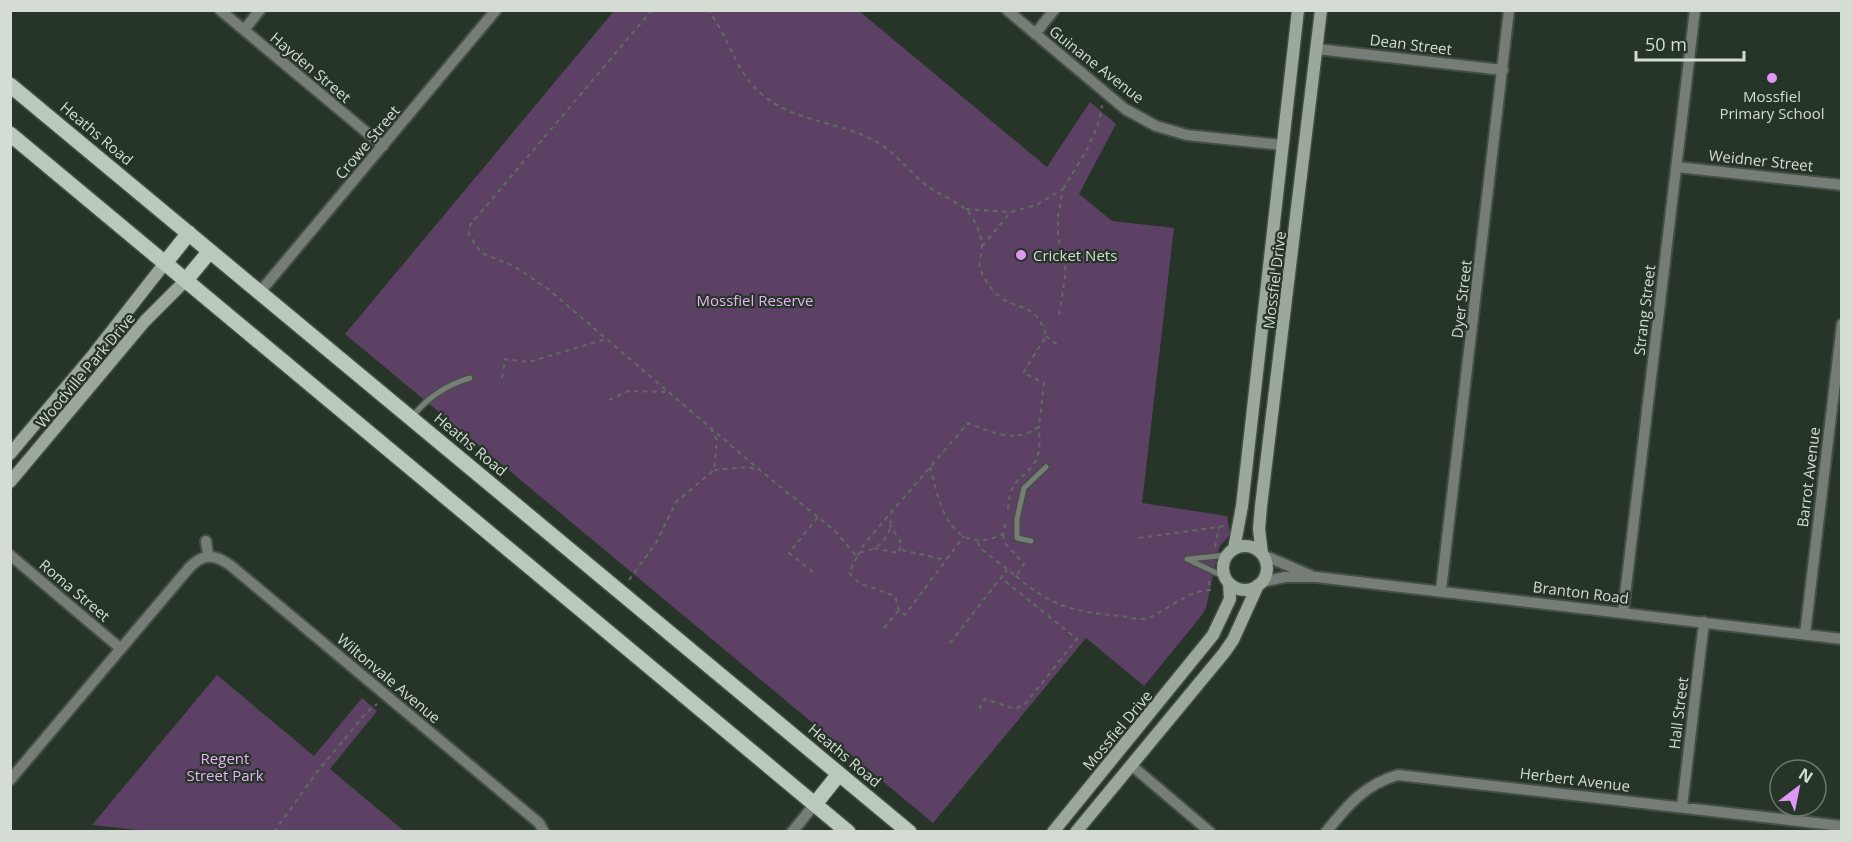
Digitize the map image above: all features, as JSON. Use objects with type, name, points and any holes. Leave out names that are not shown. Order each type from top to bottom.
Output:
[{"type":"main road","name":"Heaths Road","points":[[10,85],[909,831]]},
{"type":"main road","points":[[10,134],[848,831]]},
{"type":"main road","points":[[165,262],[189,233]]},
{"type":"main road","points":[[186,280],[210,251]]},
{"type":"main road","points":[[815,804],[839,774]]},
{"type":"street","name":"Hayden Street","points":[[220,10],[383,146]]},
{"type":"street","points":[[244,30],[260,10]]},
{"type":"street","name":"Crowe Street","points":[[260,292],[496,10]]},
{"type":"street","name":"Guinane Avenue","points":[[1006,10],[1125,109],[1156,126],[1187,135],[1282,145]]},
{"type":"street","points":[[1035,34],[1054,10]]},
{"type":"street","name":"Mossfiel Drive","points":[[1231,552],[1242,506],[1298,10]]},
{"type":"street","name":"Mossfiel Drive","points":[[1262,555],[1259,530],[1261,506],[1321,10]]},
{"type":"street","name":"Dyer Street","points":[[1442,590],[1509,10]]},
{"type":"street","name":"Strang Street","points":[[1623,612],[1695,10]]},
{"type":"street","name":"Dean Street","points":[[1317,49],[1503,70]]},
{"type":"street","name":"Weidner Street","points":[[1677,167],[1842,185]]},
{"type":"street","name":"Woodville Park Drive","points":[[10,454],[93,355],[165,262]]},
{"type":"street","name":"Woodville Park Drive","points":[[10,482],[145,321],[186,280]]},
{"type":"street","name":"Barrot Avenue","points":[[1805,634],[1842,324]]},
{"type":"street","points":[[10,780],[193,564],[208,555],[206,541]]},
{"type":"street","points":[[1076,831],[1228,647],[1260,583],[1267,569],[1262,555],[1249,547],[1231,552],[1223,566],[1227,580],[1246,590],[1260,583]]},
{"type":"street","name":"Roma Street","points":[[10,555],[120,648]]},
{"type":"street","name":"Wiltonvale Avenue","points":[[208,555],[220,558],[240,573],[539,823],[544,831]]},
{"type":"street","name":"Branton Road","points":[[1262,555],[1316,577]]},
{"type":"street","name":"Branton Road","points":[[1260,583],[1286,578],[1316,577],[1442,590],[1842,639]]},
{"type":"street","name":"Mossfiel Drive","points":[[1053,831],[1213,635],[1230,599],[1227,580]]},
{"type":"street","name":"Hall Street","points":[[1682,807],[1704,622]]},
{"type":"street","points":[[1117,754],[1210,831]]},
{"type":"street","name":"Herbert Avenue","points":[[1326,831],[1364,790],[1381,780],[1398,775],[1842,826]]},
{"type":"street","points":[[792,831],[815,804]]},
{"type":"lane","points":[[411,418],[424,403],[443,388],[470,378]]},
{"type":"lane","points":[[1031,541],[1017,538],[1017,519],[1024,488],[1046,468]]},
{"type":"lane","points":[[1227,580],[1187,559],[1231,552]]},
{"type":"path","points":[[652,10],[470,225],[469,236],[481,253],[528,275],[607,339],[835,531],[857,557]]},
{"type":"path","points":[[710,10],[741,70],[764,96],[793,112],[871,138],[891,151],[923,183],[965,209],[973,219],[982,247],[980,267],[985,280],[1008,304],[1034,312],[1046,336],[1059,346]]},
{"type":"path","points":[[1059,316],[1066,271],[1058,236],[1058,216],[1063,189],[1099,123],[1104,91]]},
{"type":"path","points":[[965,209],[1011,212],[1036,205],[1063,189]]},
{"type":"path","points":[[982,247],[1011,212]]},
{"type":"path","points":[[1016,576],[1024,564],[1005,543],[1003,534],[1008,514],[1009,495],[1016,480],[1035,462],[1039,453],[1039,426],[1044,382],[1023,373],[1046,336]]},
{"type":"path","points":[[502,378],[505,359],[529,362],[607,339]]},
{"type":"path","points":[[609,400],[628,391],[668,392]]},
{"type":"path","points":[[964,536],[905,615],[899,610],[896,596],[859,583],[849,573],[860,552],[890,514],[968,423],[1005,436],[1025,435],[1039,426]]},
{"type":"path","points":[[710,428],[717,441],[714,470]]},
{"type":"path","points":[[621,592],[656,543],[676,502],[693,485],[714,470],[748,467],[761,471]]},
{"type":"path","points":[[930,468],[944,513],[954,529],[978,541],[1003,534]]},
{"type":"path","points":[[860,552],[880,545],[890,525],[890,514]]},
{"type":"path","points":[[813,572],[789,553],[818,517]]},
{"type":"path","points":[[890,525],[902,544],[901,550]]},
{"type":"path","points":[[1214,550],[1219,526]]},
{"type":"path","points":[[1139,538],[1219,526],[1232,527]]},
{"type":"path","points":[[978,541],[980,549],[1036,594],[1063,607],[1145,619],[1198,591],[1210,590],[1207,574]]},
{"type":"path","points":[[874,548],[887,552],[898,553],[901,550],[930,554],[946,560]]},
{"type":"path","points":[[950,643],[1007,570]]},
{"type":"path","points":[[981,709],[980,706],[985,699],[1015,709],[1026,704],[1077,639],[1001,578]]},
{"type":"path","points":[[884,628],[899,610]]},
{"type":"path","points":[[274,831],[370,708],[381,701]]},
{"type":"green space","name":"Mossfiel Reserve","points":[[614,11],[859,11],[1047,167],[1090,102],[1116,124],[1079,194],[1112,221],[1174,228],[1142,503],[1227,516],[1230,534],[1219,548],[1206,608],[1144,686],[1086,638],[933,823],[345,334]]},
{"type":"green space","name":"Regent Street Park","points":[[217,675],[314,756],[362,698],[377,711],[330,769],[404,831],[157,832],[92,825]]},
{"type":"place","name":"Mossfiel Primary School","points":[[1772,78]]},
{"type":"place","name":"Cricket Nets","points":[[1021,255]]}]
